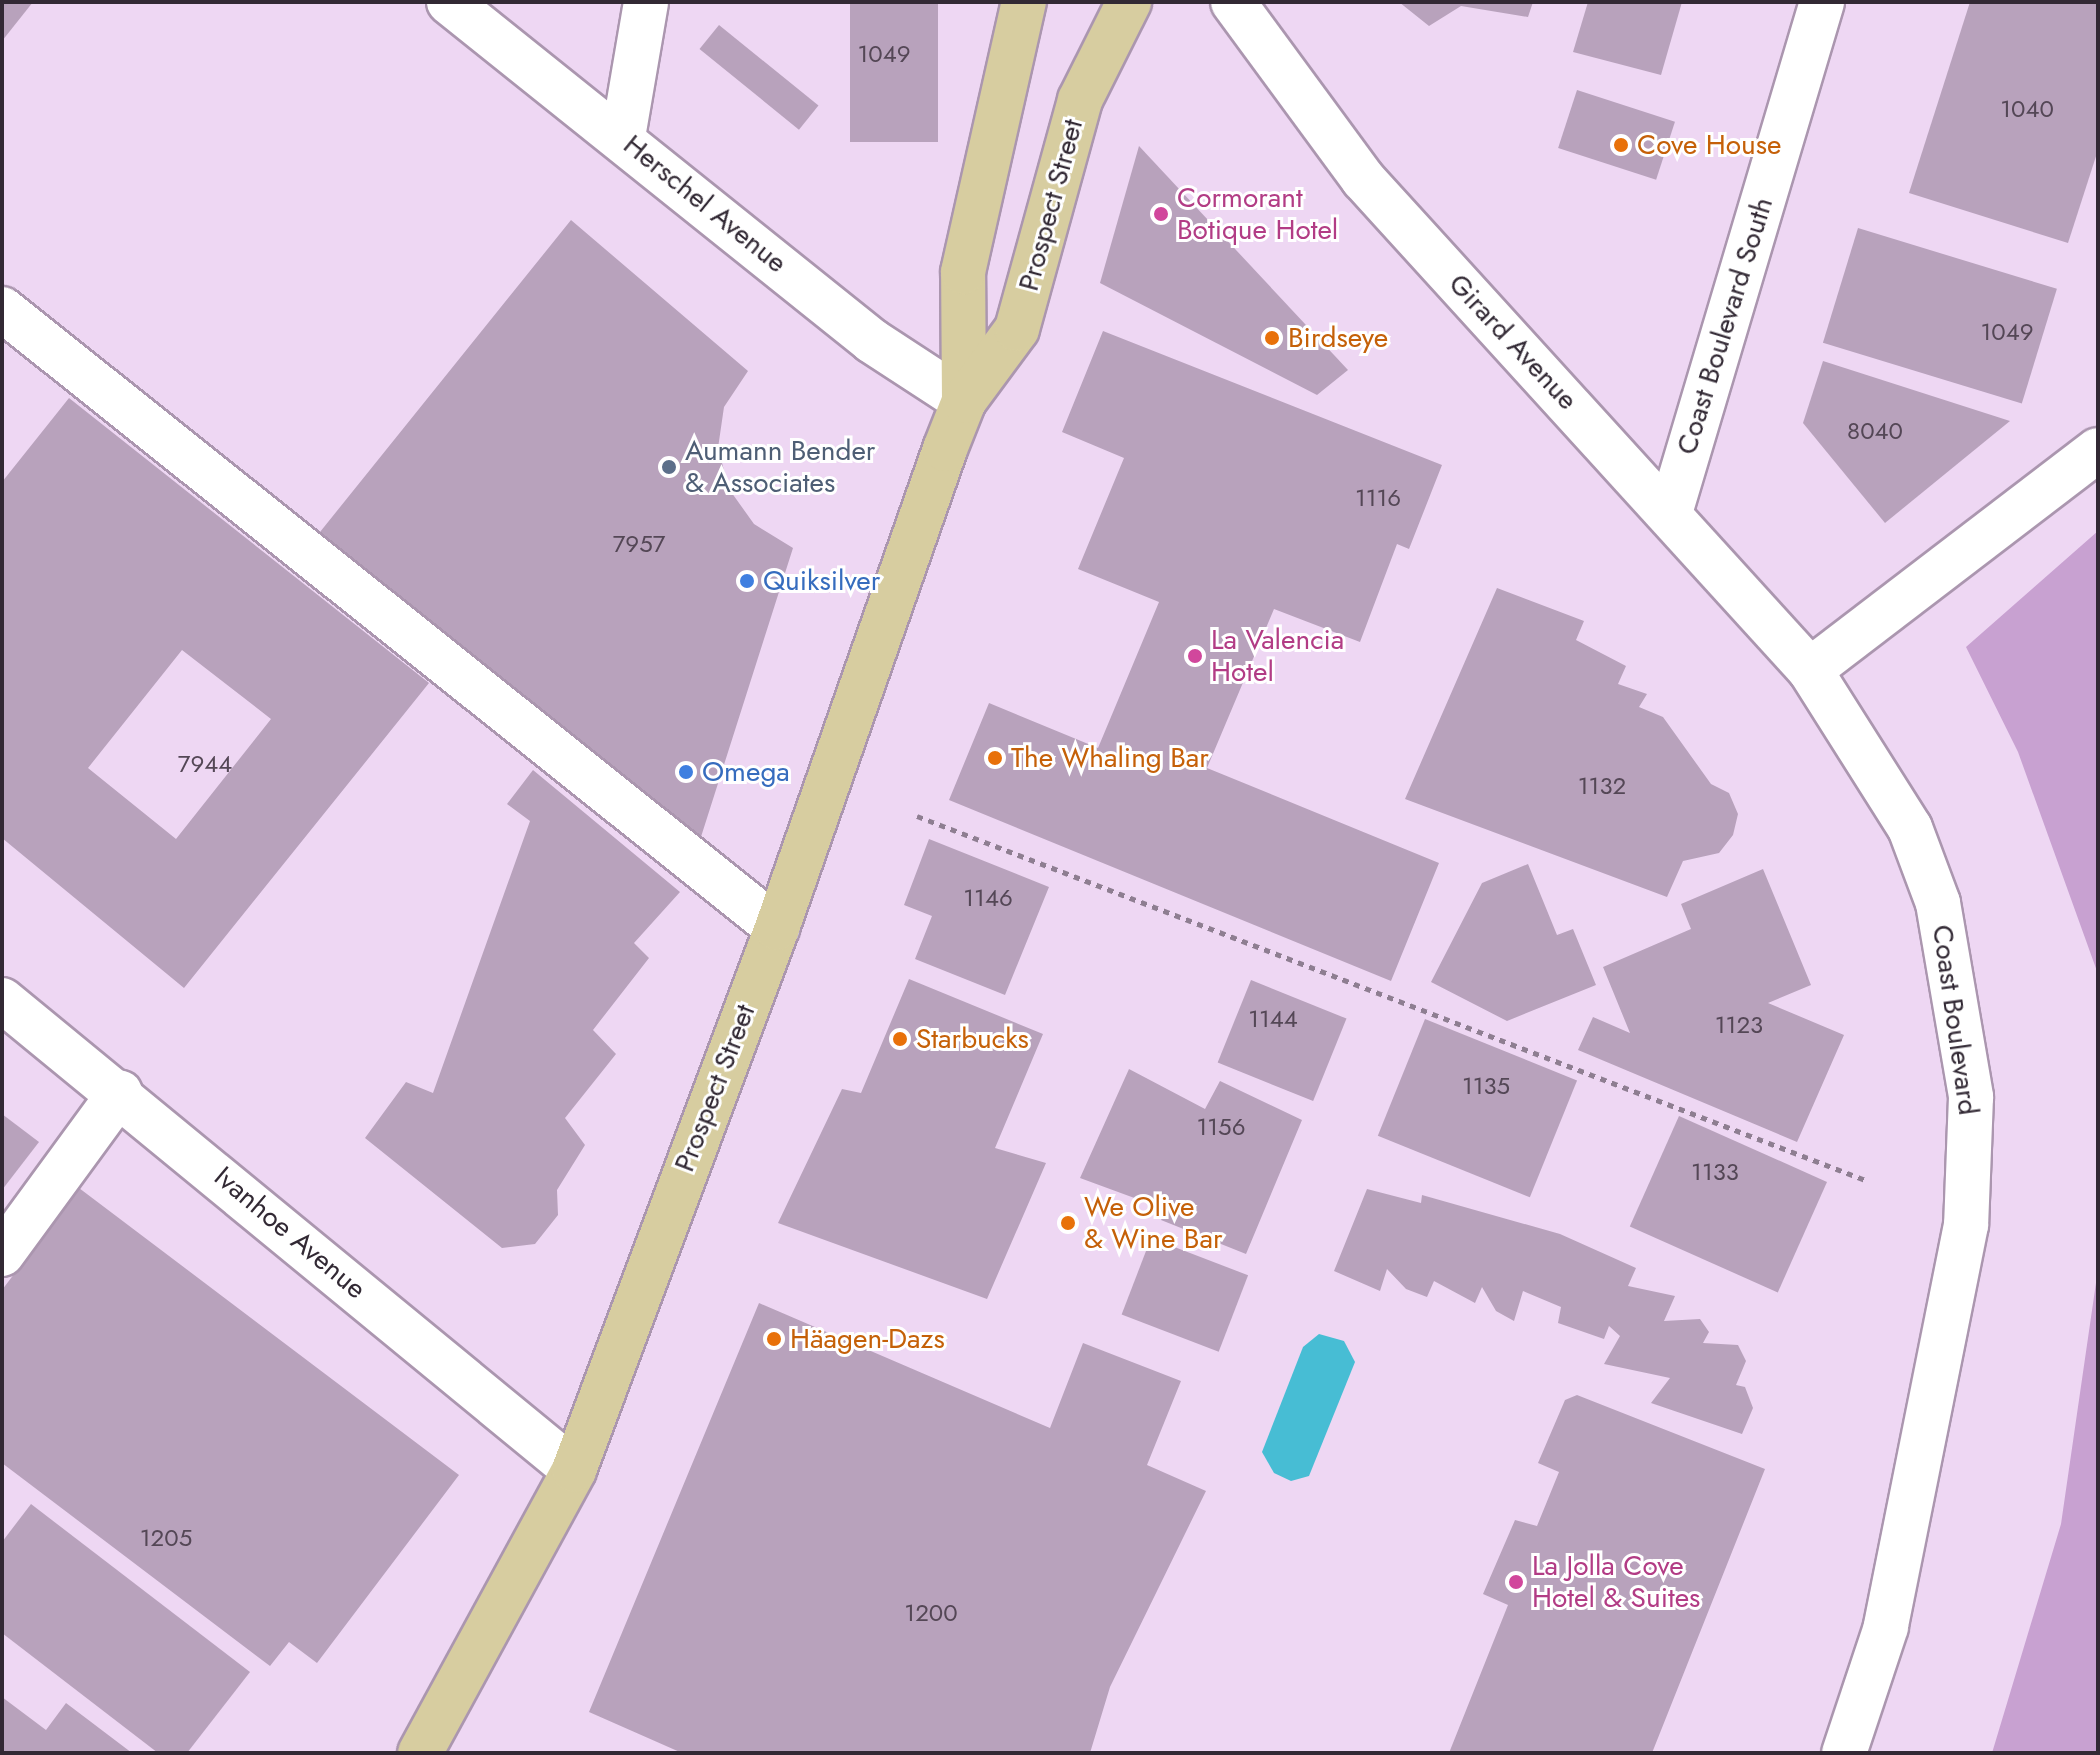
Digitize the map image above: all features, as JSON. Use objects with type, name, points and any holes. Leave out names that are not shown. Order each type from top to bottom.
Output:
[{"type":"main road","name":"Prospect Street","points":[[964,401],[963,272],[1024,2]]},
{"type":"main road","name":"Prospect Street","points":[[420,1753],[574,1470],[777,928],[964,401],[1017,329],[1080,100],[1129,2]]},
{"type":"street","name":"Herschel Avenue","points":[[449,2],[623,137],[872,341],[964,401]]},
{"type":"street","points":[[623,137],[646,2]]},
{"type":"street","name":"Girard Avenue","points":[[1233,2],[1363,179],[1810,670]]},
{"type":"street","name":"Coast Boulevard South","points":[[1670,513],[1822,2]]},
{"type":"street","points":[[2,309],[777,928]]},
{"type":"street","points":[[1810,670],[2098,450]]},
{"type":"street","name":"Coast Boulevard","points":[[1810,670],[1910,828],[1924,865],[1953,972],[1971,1097],[1966,1225],[1922,1462],[1886,1627],[1844,1753]]},
{"type":"street","name":"Ivanhoe Avenue","points":[[2,1000],[120,1093],[574,1470]]},
{"type":"street","points":[[2,1254],[120,1093]]},
{"type":"path","points":[[917,816],[1868,1181]]},
{"type":"shaded area","points":[[2098,531],[2098,974],[2018,752],[1966,647]]},
{"type":"shaded area","points":[[2098,1269],[2098,1753],[1992,1753],[2061,1524]]},
{"type":"water","points":[[1319,1334],[1344,1341],[1355,1362],[1309,1476],[1291,1481],[1274,1473],[1262,1452],[1303,1347]]},
{"type":"building","points":[[2,2],[33,2],[2,41]]},
{"type":"building","points":[[850,2],[938,2],[938,142],[850,142]]},
{"type":"building","points":[[1399,2],[1533,2],[1528,17],[1461,6],[1429,26]]},
{"type":"building","points":[[1588,2],[1682,2],[1661,75],[1573,52]]},
{"type":"building","points":[[1970,2],[2098,2],[2098,150],[2068,243],[1909,193]]},
{"type":"building","points":[[719,25],[818,106],[799,130],[699,49]]},
{"type":"building","points":[[1577,90],[1675,122],[1656,180],[1558,148]]},
{"type":"building","name":"Cormorant Botique Hotel","points":[[1139,146],[1348,370],[1317,395],[1100,283]]},
{"type":"building","points":[[571,220],[748,371],[724,407],[718,448],[729,489],[754,524],[793,548],[700,840],[320,532]]},
{"type":"building","points":[[1858,228],[2057,289],[2022,404],[1823,343]]},
{"type":"building","name":"La Valencia Hotel","points":[[1103,331],[1442,465],[1409,549],[1397,544],[1360,642],[1274,609],[1207,768],[1439,863],[1391,981],[949,800],[989,703],[1098,748],[1159,602],[1078,569],[1124,458],[1062,432]]},
{"type":"building","points":[[1823,361],[2010,421],[1885,523],[1803,423]]},
{"type":"building","points":[[69,398],[429,683],[184,988],[2,838],[2,482]],"holes":[[[182,650],[271,719],[176,839],[88,768]]]},
{"type":"building","points":[[1497,588],[1584,621],[1576,640],[1626,666],[1618,684],[1647,694],[1639,707],[1663,717],[1711,784],[1729,793],[1738,814],[1733,835],[1719,853],[1683,861],[1667,897],[1405,799]]},
{"type":"building","points":[[533,770],[680,892],[634,943],[649,958],[593,1030],[616,1054],[565,1118],[585,1145],[557,1190],[558,1215],[535,1244],[502,1248],[365,1138],[406,1082],[433,1093],[530,821],[507,804]]},
{"type":"building","points":[[929,839],[1049,887],[1005,995],[915,959],[932,916],[904,905]]},
{"type":"building","points":[[1528,864],[1557,935],[1573,929],[1596,985],[1507,1021],[1431,982],[1482,883]]},
{"type":"building","points":[[1763,869],[1811,985],[1768,1003],[1844,1035],[1797,1142],[1578,1050],[1593,1017],[1630,1033],[1603,967],[1691,929],[1681,904]]},
{"type":"building","points":[[909,979],[1043,1034],[995,1148],[1046,1163],[987,1299],[778,1223],[842,1089],[861,1093]]},
{"type":"building","points":[[1251,980],[1346,1019],[1313,1101],[1218,1063]]},
{"type":"building","points":[[1425,1019],[1577,1080],[1530,1197],[1378,1136]]},
{"type":"building","points":[[1129,1069],[1205,1109],[1220,1081],[1302,1120],[1246,1254],[1161,1220],[1167,1210],[1080,1178]]},
{"type":"building","points":[[2,1114],[39,1142],[2,1190]]},
{"type":"building","points":[[1679,1116],[1827,1182],[1778,1292],[1630,1227]]},
{"type":"building","points":[[79,1188],[459,1475],[317,1663],[289,1642],[270,1666],[2,1463],[2,1290]]},
{"type":"building","points":[[1367,1189],[1421,1203],[1422,1195],[1560,1234],[1636,1268],[1628,1286],[1675,1296],[1664,1321],[1700,1319],[1709,1332],[1703,1343],[1738,1345],[1746,1361],[1736,1385],[1745,1387],[1753,1408],[1742,1434],[1651,1403],[1670,1378],[1604,1364],[1620,1336],[1609,1326],[1604,1339],[1558,1323],[1561,1307],[1523,1291],[1514,1321],[1496,1311],[1482,1287],[1475,1303],[1434,1281],[1427,1297],[1406,1289],[1387,1269],[1380,1291],[1334,1271]]},
{"type":"building","points":[[1151,1238],[1248,1275],[1219,1352],[1122,1315]]},
{"type":"building","points":[[759,1303],[1050,1428],[1083,1343],[1181,1381],[1147,1465],[1206,1491],[1110,1687],[1090,1753],[682,1753],[589,1712]]},
{"type":"building","points":[[1577,1395],[1765,1469],[1652,1753],[1449,1753],[1508,1605],[1483,1594],[1515,1520],[1537,1526],[1559,1472],[1538,1463],[1565,1400]]},
{"type":"building","points":[[31,1504],[250,1672],[187,1753],[158,1753],[2,1633],[2,1542]]},
{"type":"building","points":[[2,1697],[46,1730],[66,1703],[132,1753],[2,1753]]},
{"type":"place","name":"Cove House","points":[[1621,145]]},
{"type":"place","name":"Cormorant Botique Hotel","points":[[1161,214]]},
{"type":"place","name":"Birdseye","points":[[1272,338]]},
{"type":"place","name":"Aumann Bender & Associates","points":[[669,467]]},
{"type":"place","name":"Quiksilver","points":[[747,581]]},
{"type":"place","name":"La Valencia Hotel","points":[[1195,656]]},
{"type":"place","name":"The Whaling Bar","points":[[995,758]]},
{"type":"place","name":"Omega","points":[[686,772]]},
{"type":"place","name":"Starbucks","points":[[900,1039]]},
{"type":"place","name":"We Olive & Wine Bar","points":[[1068,1223]]},
{"type":"place","name":"Häagen-Dazs","points":[[774,1339]]},
{"type":"place","name":"La Jolla Cove Hotel & Suites","points":[[1516,1582]]}]
